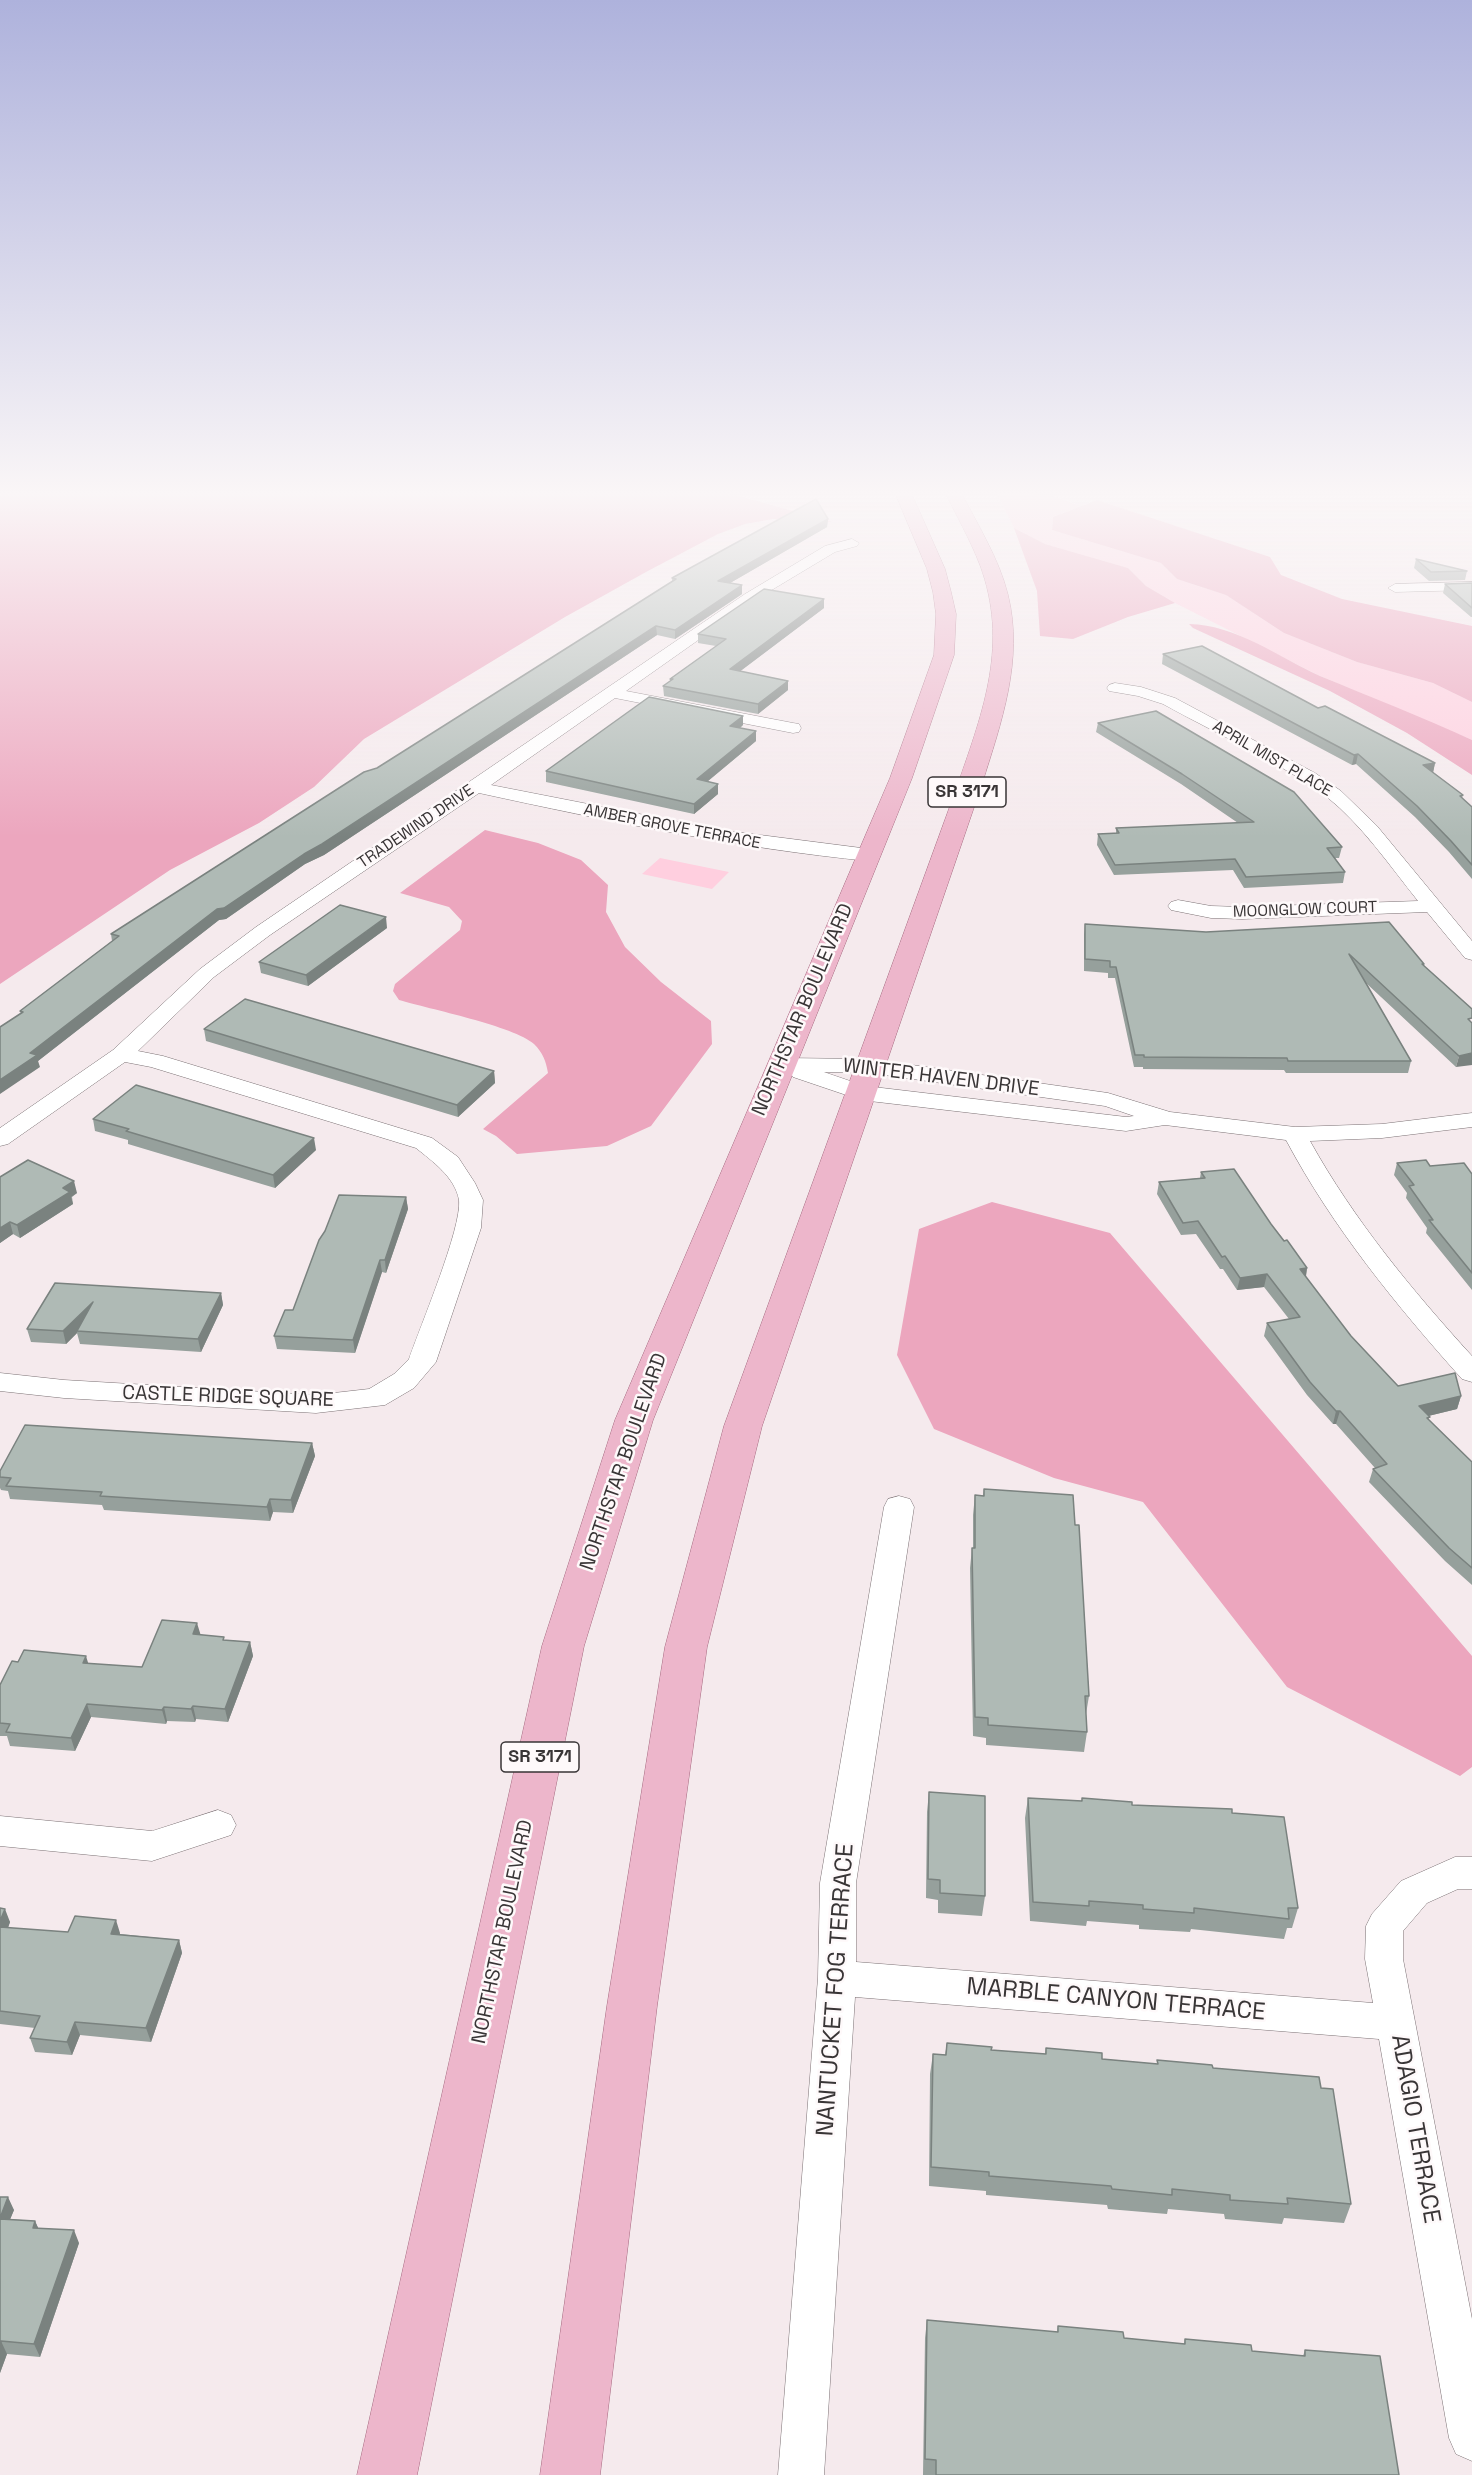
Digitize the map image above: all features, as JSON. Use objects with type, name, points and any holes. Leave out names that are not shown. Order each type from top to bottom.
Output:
[{"type":"main road","name":"NORTHSTAR BOULEVARD","points":[[387,2475],[563,1646],[634,1420],[901,778],[944,655],[944,606]]},
{"type":"main road","name":"SR 3171","points":[[570,2475],[632,2006],[686,1647],[743,1426],[970,784],[999,693],[1004,664],[1005,637],[999,606]]},
{"type":"street","name":"TRADEWIND DRIVE","points":[[0,1139],[121,1056],[207,973],[235,952],[738,606]]},
{"type":"street","name":"APRIL MIST PLACE","points":[[1115,688],[1141,692],[1169,701],[1263,751],[1326,789],[1348,807],[1370,830],[1472,954]]},
{"type":"street","points":[[612,693],[793,728]]},
{"type":"street","name":"AMBER GROVE TERRACE","points":[[476,787],[682,832],[760,844],[869,855]]},
{"type":"street","name":"MOONGLOW COURT","points":[[1178,906],[1211,912],[1242,913],[1431,906]]},
{"type":"street","name":"CASTLE RIDGE SQUARE","points":[[0,1382],[64,1389],[316,1404],[375,1398],[404,1381],[422,1362],[468,1228],[471,1200],[449,1162],[424,1143],[155,1060],[121,1056]]},
{"type":"street","name":"WINTER HAVEN DRIVE","points":[[780,1065],[1126,1124],[1167,1119],[1295,1134],[1382,1131],[1472,1120]]},
{"type":"street","points":[[1295,1134],[1323,1186],[1407,1301],[1472,1373]]},
{"type":"street","name":"NANTUCKET FOG TERRACE","points":[[801,2475],[837,1978],[838,1882],[899,1508]]},
{"type":"street","points":[[0,1831],[152,1846],[219,1825]]},
{"type":"street","name":"ADAGIO TERRACE","points":[[1472,1873],[1455,1873],[1414,1892],[1385,1926],[1384,1959],[1472,2438]]},
{"type":"street","name":"MARBLE CANYON TERRACE","points":[[837,1978],[1396,2023]]},
{"type":"shaded area","points":[[0,606],[586,606],[364,739],[314,787],[259,823],[170,870],[0,984]]},
{"type":"shaded area","points":[[1038,606],[1167,606],[1128,617],[1073,639],[1040,636]]},
{"type":"shaded area","points":[[1180,606],[1242,606],[1284,633],[1357,662],[1433,683],[1472,702],[1472,740],[1318,675]]},
{"type":"shaded area","points":[[1242,606],[1373,606],[1472,626],[1472,702],[1433,683],[1357,662],[1284,633]]},
{"type":"shaded area","points":[[1189,624],[1224,630],[1240,636],[1320,676],[1472,740],[1472,775],[1407,733],[1330,691],[1193,628]]},
{"type":"shaded area","points":[[485,830],[538,843],[581,860],[608,885],[606,912],[625,947],[661,982],[711,1021],[712,1044],[651,1126],[607,1146],[517,1154],[496,1136],[483,1129],[548,1073],[540,1051],[524,1037],[470,1019],[399,1000],[393,991],[395,984],[460,930],[462,921],[449,907],[400,893]]},
{"type":"shaded area","points":[[660,858],[729,872],[712,889],[642,874]]},
{"type":"shaded area","points":[[992,1202],[1110,1233],[1472,1656],[1472,1767],[1460,1776],[1287,1687],[1143,1502],[1054,1478],[934,1429],[897,1355],[919,1229]]},
{"type":"building","points":[[634,606],[711,606],[675,630],[656,626],[224,908],[217,909],[30,1053],[37,1055],[0,1080],[0,1027],[23,1012],[20,1011],[119,936],[111,934],[364,772],[377,768]]},
{"type":"building","points":[[740,606],[815,606],[730,669],[788,681],[758,704],[663,686],[726,639],[698,634]]},
{"type":"building","points":[[1202,646],[1318,708],[1325,706],[1435,763],[1423,765],[1463,795],[1460,796],[1472,807],[1472,865],[1417,806],[1358,754],[1354,755],[1163,654]]},
{"type":"building","points":[[649,697],[743,716],[730,726],[756,731],[697,779],[718,784],[694,804],[546,771]]},
{"type":"building","points":[[1156,711],[1294,792],[1342,847],[1327,848],[1345,872],[1246,877],[1235,859],[1115,865],[1098,834],[1119,833],[1116,828],[1254,822],[1182,774],[1098,723]]},
{"type":"building","points":[[340,905],[386,917],[306,975],[259,962]]},
{"type":"building","points":[[1389,922],[1424,964],[1422,964],[1472,1009],[1472,1018],[1468,1019],[1472,1023],[1472,1053],[1459,1056],[1349,954],[1411,1061],[1288,1061],[1287,1058],[1144,1057],[1144,1055],[1135,1055],[1116,967],[1110,967],[1110,961],[1085,959],[1085,924],[1206,932]]},
{"type":"building","points":[[245,999],[494,1071],[457,1105],[204,1029]]},
{"type":"building","points":[[136,1085],[314,1138],[273,1175],[93,1119]]},
{"type":"building","points":[[28,1160],[74,1181],[63,1188],[70,1192],[17,1225],[10,1222],[0,1228],[0,1177]]},
{"type":"building","points":[[1426,1160],[1430,1166],[1464,1163],[1472,1174],[1472,1273],[1429,1220],[1433,1220],[1409,1186],[1414,1185],[1397,1163]]},
{"type":"building","points":[[1234,1169],[1271,1224],[1284,1241],[1287,1240],[1307,1268],[1300,1269],[1351,1336],[1398,1386],[1455,1373],[1461,1396],[1419,1406],[1430,1417],[1427,1418],[1472,1462],[1472,1568],[1449,1548],[1373,1469],[1387,1464],[1340,1411],[1336,1411],[1310,1382],[1267,1323],[1300,1317],[1267,1274],[1240,1278],[1225,1256],[1222,1257],[1198,1221],[1183,1223],[1159,1182],[1205,1178],[1201,1172]]},
{"type":"building","points":[[339,1195],[406,1197],[385,1260],[380,1260],[353,1340],[274,1336],[285,1310],[293,1310],[319,1240],[325,1231]]},
{"type":"building","points":[[55,1283],[221,1293],[198,1339],[77,1331],[93,1302],[63,1331],[27,1329]]},
{"type":"building","points":[[25,1425],[312,1443],[291,1500],[270,1499],[267,1507],[100,1496],[102,1492],[6,1486],[11,1478],[0,1477],[0,1471]]},
{"type":"building","points":[[984,1489],[1073,1495],[1075,1525],[1079,1525],[1089,1696],[1085,1696],[1087,1732],[988,1725],[988,1718],[975,1717],[972,1548],[975,1548],[975,1495],[984,1496]]},
{"type":"building","points":[[162,1620],[197,1623],[193,1634],[250,1642],[225,1709],[193,1706],[191,1709],[164,1707],[162,1710],[87,1704],[71,1738],[6,1732],[10,1724],[0,1723],[0,1685],[12,1661],[18,1662],[24,1650],[86,1656],[83,1663],[142,1667]]},
{"type":"building","points":[[929,1792],[985,1796],[985,1896],[940,1893],[940,1880],[928,1879]]},
{"type":"building","points":[[1028,1798],[1082,1801],[1082,1798],[1132,1802],[1132,1805],[1232,1809],[1232,1813],[1284,1817],[1298,1908],[1288,1908],[1289,1919],[1194,1908],[1194,1913],[1143,1909],[1143,1905],[1089,1901],[1089,1906],[1033,1902]]},
{"type":"building","points":[[0,1908],[5,1909],[0,1921]]},
{"type":"building","points":[[75,1916],[116,1920],[111,1934],[179,1940],[146,2028],[75,2022],[67,2042],[30,2038],[40,2016],[0,2011],[0,1927],[68,1932]]},
{"type":"building","points":[[947,2043],[992,2047],[991,2050],[1046,2054],[1046,2048],[1102,2053],[1102,2059],[1158,2064],[1157,2060],[1212,2065],[1213,2068],[1319,2077],[1321,2088],[1333,2089],[1351,2204],[1287,2198],[1288,2204],[1230,2200],[1230,2195],[1172,2189],[1172,2195],[1112,2189],[1111,2186],[989,2176],[989,2172],[931,2167],[933,2054],[946,2055]]},
{"type":"building","points":[[0,2197],[8,2197],[0,2218]]},
{"type":"building","points":[[0,2219],[35,2221],[33,2228],[74,2230],[34,2344],[1,2341],[0,2345]]},
{"type":"building","points":[[927,2320],[1058,2332],[1058,2326],[1123,2332],[1124,2338],[1185,2344],[1185,2339],[1251,2345],[1252,2351],[1305,2356],[1305,2350],[1380,2356],[1399,2475],[936,2475],[936,2460],[925,2459]]}]
